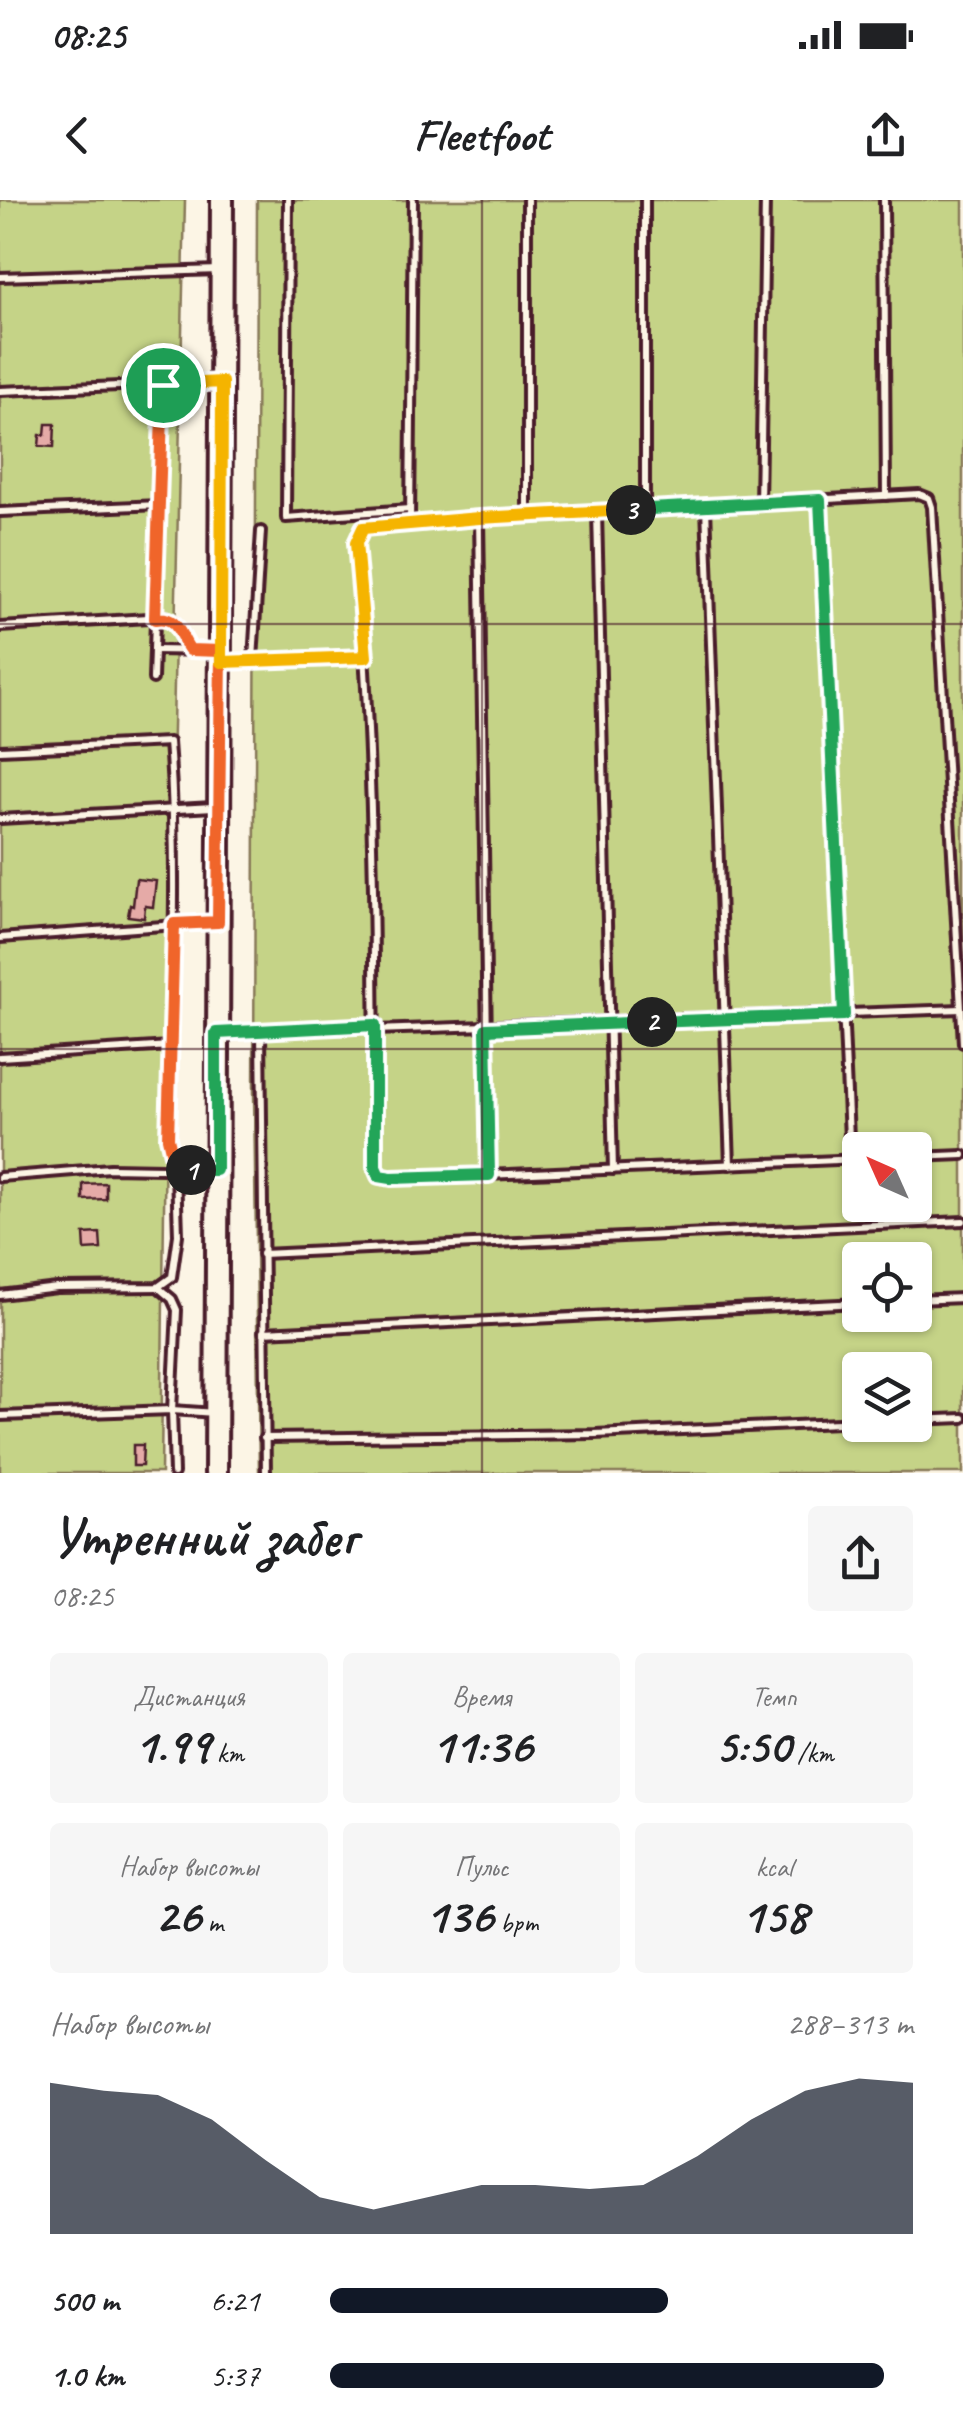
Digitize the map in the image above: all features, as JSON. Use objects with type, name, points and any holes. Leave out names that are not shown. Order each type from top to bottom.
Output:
[{"type":"main road","points":[[216,1473],[222,200]]},
{"type":"lane","points":[[288,200],[286,518],[410,509]]},
{"type":"lane","points":[[410,522],[413,200]]},
{"type":"lane","points":[[527,200],[527,515]]},
{"type":"lane","points":[[645,200],[645,510]]},
{"type":"lane","points":[[760,504],[764,200]]},
{"type":"lane","points":[[884,200],[886,496]]},
{"type":"lane","points":[[0,277],[222,270]]},
{"type":"lane","points":[[0,391],[222,382]]},
{"type":"lane","points":[[153,679],[163,385]]},
{"type":"lane","points":[[842,1160],[379,1176],[375,1167],[366,657],[358,534],[371,525],[410,522],[919,494],[929,498],[963,1044]]},
{"type":"lane","points":[[820,500],[849,1132]]},
{"type":"lane","points":[[0,512],[159,506]]},
{"type":"lane","points":[[706,506],[730,1165]]},
{"type":"lane","points":[[597,512],[613,1170]]},
{"type":"lane","points":[[479,518],[489,1175]]},
{"type":"lane","points":[[253,660],[261,531]]},
{"type":"lane","points":[[0,627],[165,618],[174,622],[190,650]]},
{"type":"lane","points":[[154,650],[190,650],[253,660],[366,657]]},
{"type":"lane","points":[[0,750],[169,742],[174,807],[174,924],[168,1138],[176,1171],[178,1235],[172,1277],[158,1288]]},
{"type":"lane","points":[[0,819],[220,806]]},
{"type":"lane","points":[[0,938],[218,922]]},
{"type":"lane","points":[[216,1033],[486,1029],[961,1010]]},
{"type":"lane","points":[[260,1031],[266,1473]]},
{"type":"lane","points":[[0,1057],[170,1046]]},
{"type":"lane","points":[[932,1156],[963,1155]]},
{"type":"lane","points":[[0,1177],[110,1168],[216,1170]]},
{"type":"lane","points":[[262,1254],[963,1220]]},
{"type":"lane","points":[[0,1295],[57,1288],[158,1288],[172,1298],[176,1310],[174,1473]]},
{"type":"lane","points":[[932,1299],[963,1298]]},
{"type":"lane","points":[[263,1332],[842,1304]]},
{"type":"lane","points":[[0,1416],[172,1410],[216,1413]]},
{"type":"lane","points":[[932,1419],[963,1418]]},
{"type":"lane","points":[[264,1438],[595,1434],[842,1423]]},
{"type":"green space","points":[[0,200],[185,200],[166,1034],[161,1473],[0,1473]]},
{"type":"green space","points":[[257,200],[963,200],[963,1473],[259,1473],[254,1093]]},
{"type":"building","points":[[46,424],[55,424],[54,447],[39,446]]},
{"type":"building","points":[[136,879],[156,881],[153,907],[145,906],[144,918],[128,916]]},
{"type":"building","points":[[106,1183],[106,1199],[83,1200],[83,1184]]},
{"type":"building","points":[[100,1233],[101,1249],[85,1250],[84,1234]]},
{"type":"building","points":[[133,1445],[143,1445],[142,1466],[133,1466]]},
{"type":"route","points":[[222,382],[221,662],[366,657],[356,543],[363,528],[371,525],[820,500],[844,1015],[486,1029],[489,1175],[391,1178],[379,1176],[375,1167],[375,1025],[216,1033],[216,1170],[176,1171],[168,1138],[174,924],[218,922],[221,651],[190,650],[174,622],[155,619],[163,385],[222,382]]}]
